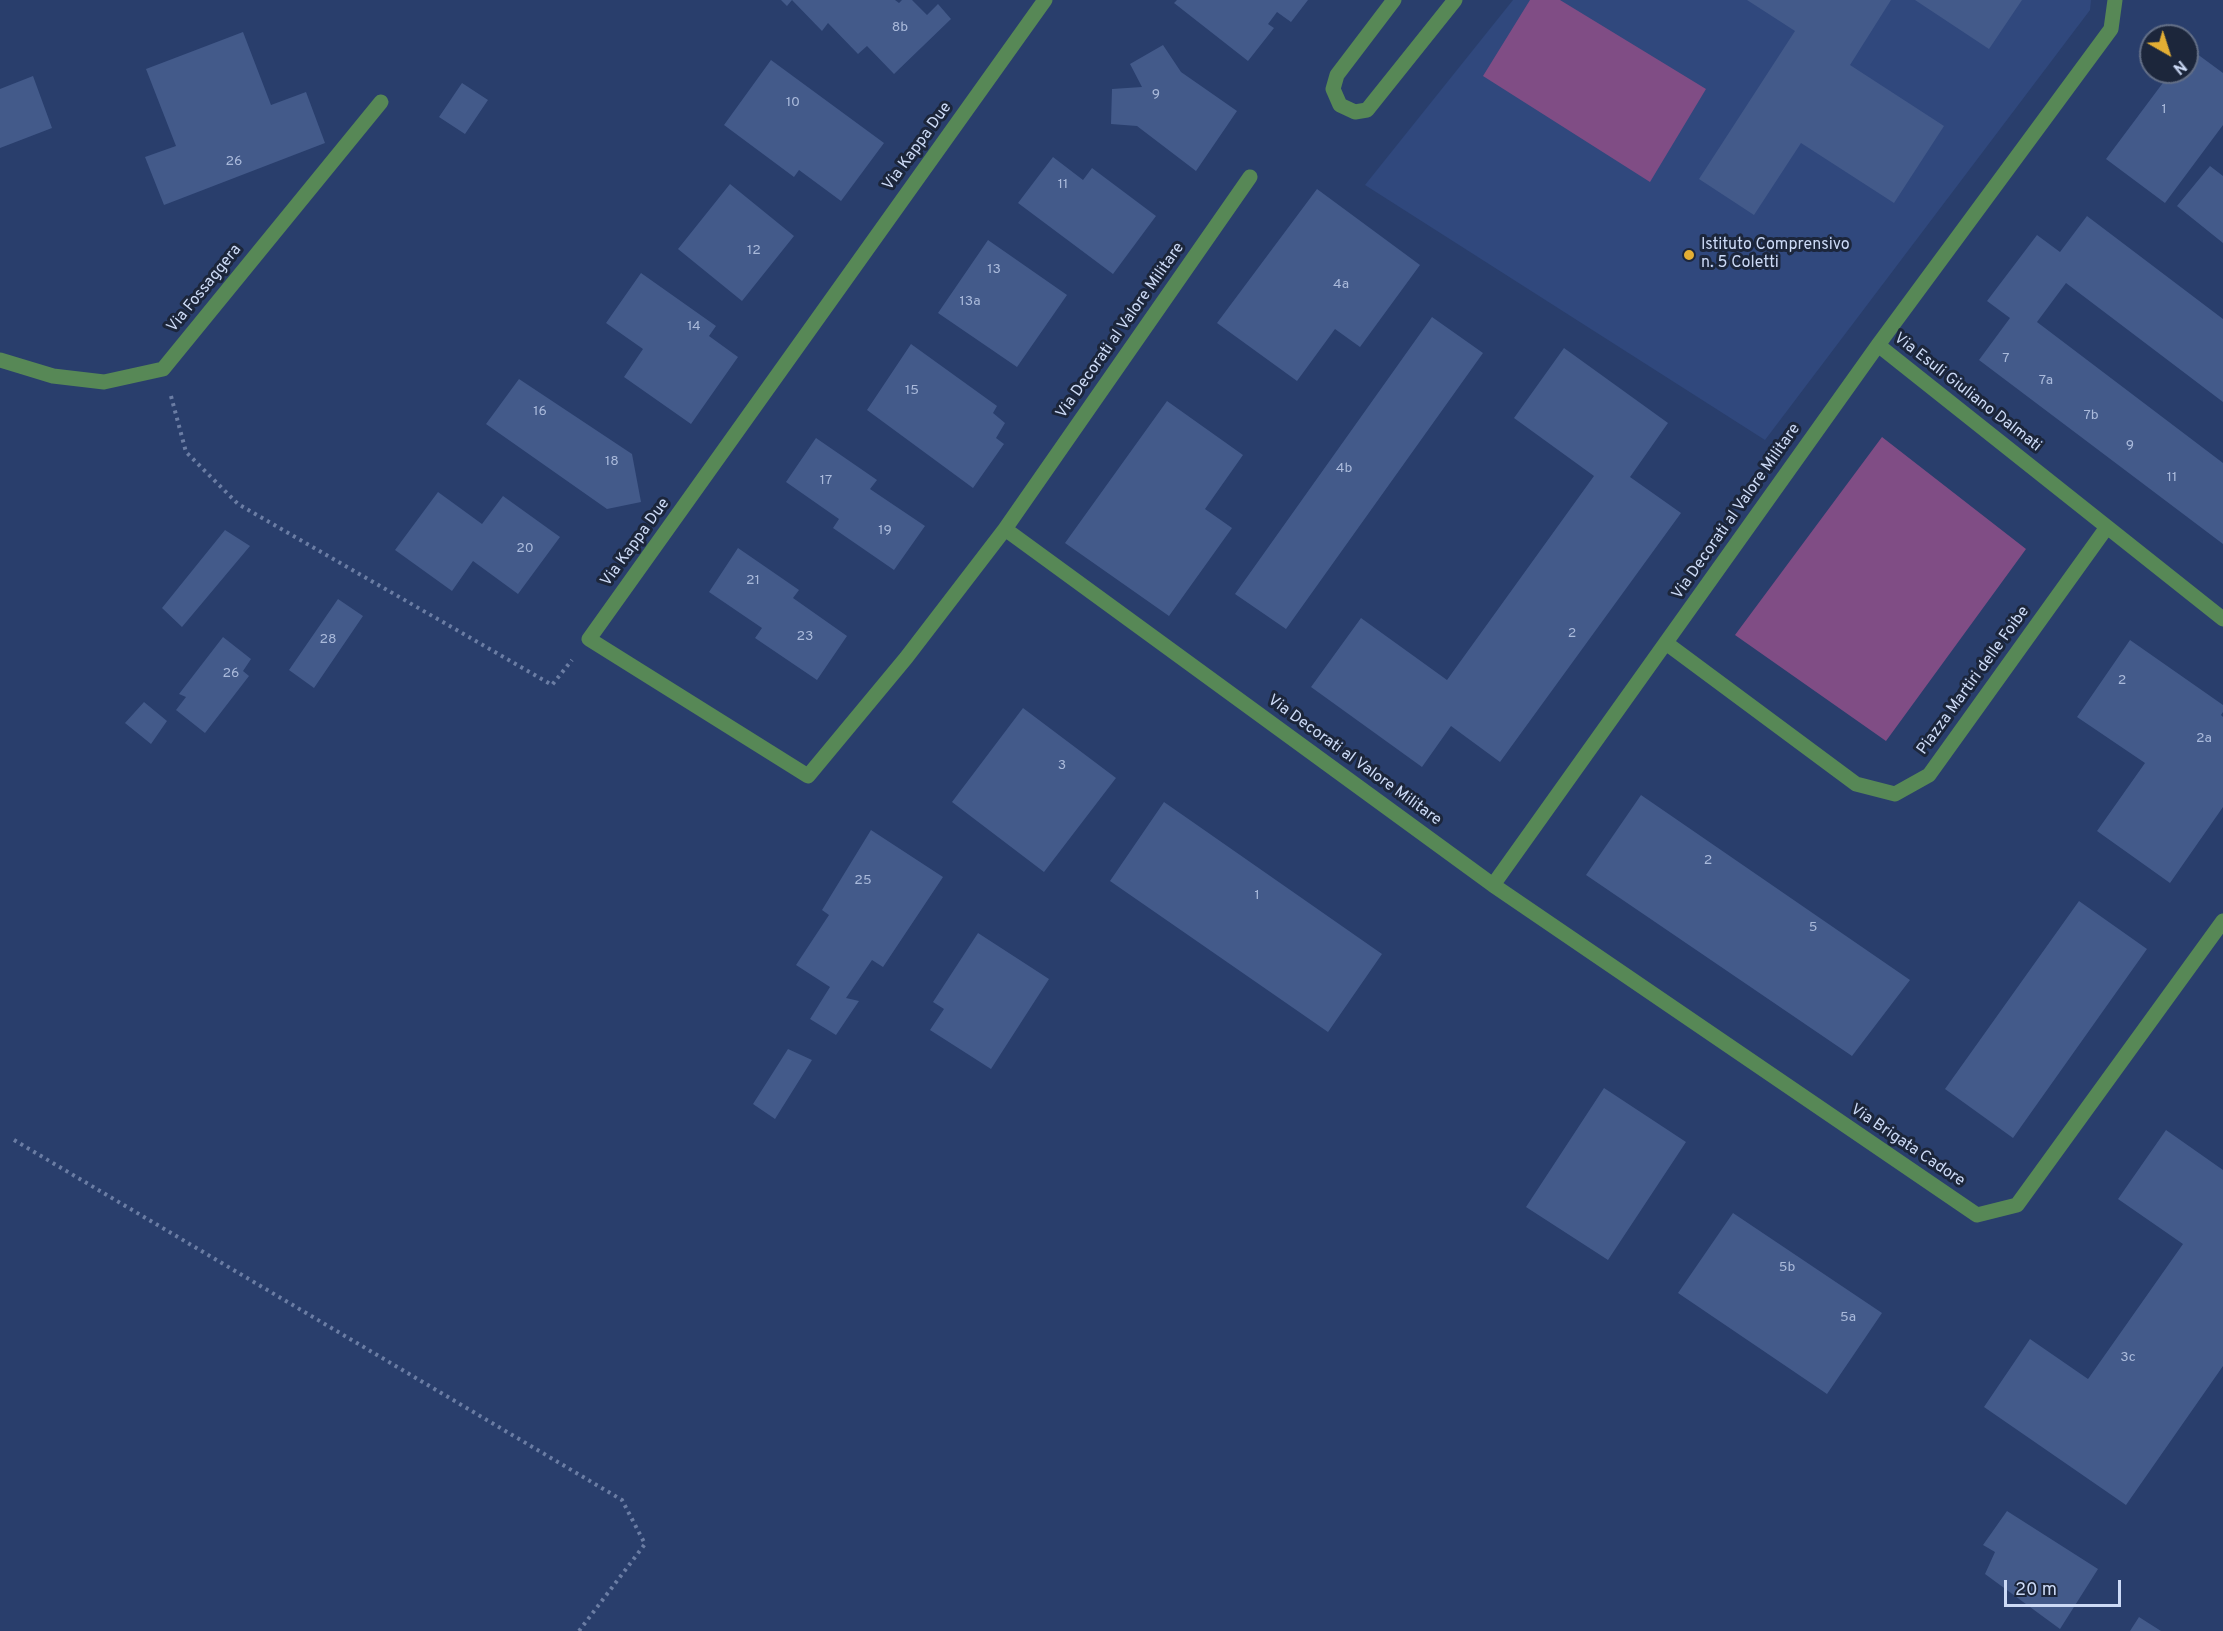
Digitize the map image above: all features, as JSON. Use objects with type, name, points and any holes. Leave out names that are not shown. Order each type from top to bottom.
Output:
[{"type":"street","name":"Via Kappa Due","points":[[589,639],[1045,0]]},
{"type":"street","points":[[1394,0],[1337,75],[1333,89],[1340,105],[1355,112],[1367,110],[1455,0]]},
{"type":"street","name":"Via Esuli Giuliano Dalmati","points":[[2115,0],[2111,29],[1878,345],[2223,619]]},
{"type":"street","name":"Via Fossaggera","points":[[163,369],[381,102]]},
{"type":"street","name":"Via Decorati al Valore Militare","points":[[1250,177],[1005,529],[1493,885],[1878,345]]},
{"type":"street","points":[[0,360],[53,376],[104,382],[163,369]]},
{"type":"street","name":"Piazza Martiri delle Foibe","points":[[1666,643],[1856,784],[1895,794],[1929,775],[2107,527]]},
{"type":"street","points":[[589,639],[808,776],[906,658],[1005,529]]},
{"type":"street","name":"Via Brigata Cadore","points":[[1493,885],[1977,1215],[2017,1204],[2223,921]]},
{"type":"path","points":[[163,369],[186,452],[238,504],[552,685],[589,639]]},
{"type":"path","points":[[14,1140],[622,1500],[645,1544],[579,1631]]},
{"type":"shaded area","name":"Istituto Comprensivo n. 5 Coletti","points":[[1513,0],[2091,0],[2090,10],[1765,440],[1365,185]]},
{"type":"shaded area","points":[[1530,0],[1560,0],[1706,89],[1650,182],[1483,76]]},
{"type":"shaded area","points":[[1882,437],[2026,549],[1886,741],[1735,635]]},
{"type":"building","points":[[781,0],[792,0],[787,6]]},
{"type":"building","points":[[792,0],[895,0],[899,3],[902,0],[912,0],[927,15],[938,4],[951,19],[894,74],[867,46],[858,54],[828,23],[822,31]]},
{"type":"building","points":[[1177,0],[1308,0],[1291,22],[1277,12],[1268,24],[1274,28],[1248,61],[1174,3]]},
{"type":"building","points":[[1747,0],[1891,0],[1850,65],[1944,126],[1894,203],[1801,143],[1754,215],[1699,179],[1795,31]]},
{"type":"building","points":[[1915,0],[2022,0],[1989,49]]},
{"type":"building","points":[[243,32],[271,105],[306,92],[325,143],[164,205],[145,157],[176,146],[146,69]]},
{"type":"building","points":[[1163,45],[1181,72],[1237,111],[1196,171],[1137,126],[1111,124],[1112,89],[1142,87],[1130,64]]},
{"type":"building","points":[[2199,55],[2223,73],[2223,125],[2165,203],[2106,159],[2162,84],[2199,84]]},
{"type":"building","points":[[771,60],[884,143],[841,201],[799,170],[794,177],[724,125]]},
{"type":"building","points":[[33,76],[52,128],[0,148],[0,89]]},
{"type":"building","points":[[462,83],[488,100],[465,134],[439,117]]},
{"type":"building","points":[[1053,157],[1083,180],[1092,168],[1156,216],[1113,274],[1018,203]]},
{"type":"building","points":[[2210,166],[2223,176],[2223,243],[2177,206]]},
{"type":"building","points":[[730,184],[794,236],[742,301],[678,249]]},
{"type":"building","points":[[1317,189],[1420,265],[1360,347],[1335,329],[1297,381],[1217,323]]},
{"type":"building","points":[[2087,216],[2223,319],[2223,402],[2066,283],[2037,322],[2223,463],[2223,544],[1979,360],[2010,318],[1987,301],[2037,235],[2060,252]]},
{"type":"building","points":[[988,240],[1067,295],[1017,367],[938,313]]},
{"type":"building","points":[[641,273],[716,326],[709,336],[738,357],[691,424],[624,377],[643,349],[606,323]]},
{"type":"building","points":[[1432,317],[1483,353],[1286,629],[1235,594]]},
{"type":"building","points":[[911,344],[997,406],[993,413],[1005,423],[996,438],[1004,444],[973,488],[867,410]]},
{"type":"building","points":[[1564,348],[1668,423],[1630,477],[1681,513],[1500,762],[1451,726],[1422,767],[1311,687],[1361,618],[1447,680],[1594,476],[1514,418]]},
{"type":"building","points":[[519,379],[632,454],[641,502],[607,509],[486,424]]},
{"type":"building","points":[[1167,401],[1243,455],[1205,509],[1232,528],[1169,616],[1065,543]]},
{"type":"building","points":[[816,438],[877,480],[870,489],[925,526],[894,570],[833,528],[839,519],[786,482]]},
{"type":"building","points":[[438,492],[482,524],[503,496],[560,537],[518,594],[473,561],[452,591],[395,550]]},
{"type":"building","points":[[225,530],[250,546],[182,627],[162,608]]},
{"type":"building","points":[[738,548],[799,590],[793,598],[847,636],[817,680],[755,638],[762,628],[709,592]]},
{"type":"building","points":[[338,599],[363,616],[314,688],[289,670]]},
{"type":"building","points":[[223,637],[251,659],[243,671],[249,676],[205,733],[176,710],[186,697],[179,694]]},
{"type":"building","points":[[2130,640],[2223,705],[2221,715],[2223,717],[2223,807],[2170,883],[2097,831],[2145,763],[2077,717]]},
{"type":"building","points":[[144,702],[167,721],[151,744],[125,723]]},
{"type":"building","points":[[1023,708],[1116,778],[1044,872],[952,802]]},
{"type":"building","points":[[1641,795],[1910,980],[1852,1056],[1586,875]]},
{"type":"building","points":[[1164,802],[1382,954],[1328,1032],[1110,881]]},
{"type":"building","points":[[871,830],[943,877],[883,967],[872,960],[846,998],[859,1001],[836,1035],[810,1019],[830,987],[796,965],[829,915],[822,910]]},
{"type":"building","points":[[2079,901],[2147,949],[2013,1138],[1945,1089]]},
{"type":"building","points":[[978,933],[1049,979],[991,1069],[930,1030],[944,1009],[933,1002]]},
{"type":"building","points":[[788,1049],[812,1060],[775,1119],[753,1104]]},
{"type":"building","points":[[1604,1088],[1686,1142],[1608,1260],[1526,1207]]},
{"type":"building","points":[[2166,1130],[2223,1170],[2223,1366],[2126,1505],[1984,1407],[2030,1339],[2088,1379],[2183,1244],[2118,1199]]},
{"type":"building","points":[[1733,1213],[1882,1313],[1827,1394],[1678,1293]]},
{"type":"building","points":[[2007,1511],[2098,1569],[2060,1629],[1985,1574],[1995,1552],[1983,1545]]},
{"type":"building","points":[[2139,1617],[2161,1631],[2130,1631]]},
{"type":"place","name":"Istituto Comprensivo n. 5 Coletti","points":[[1689,255]]}]
